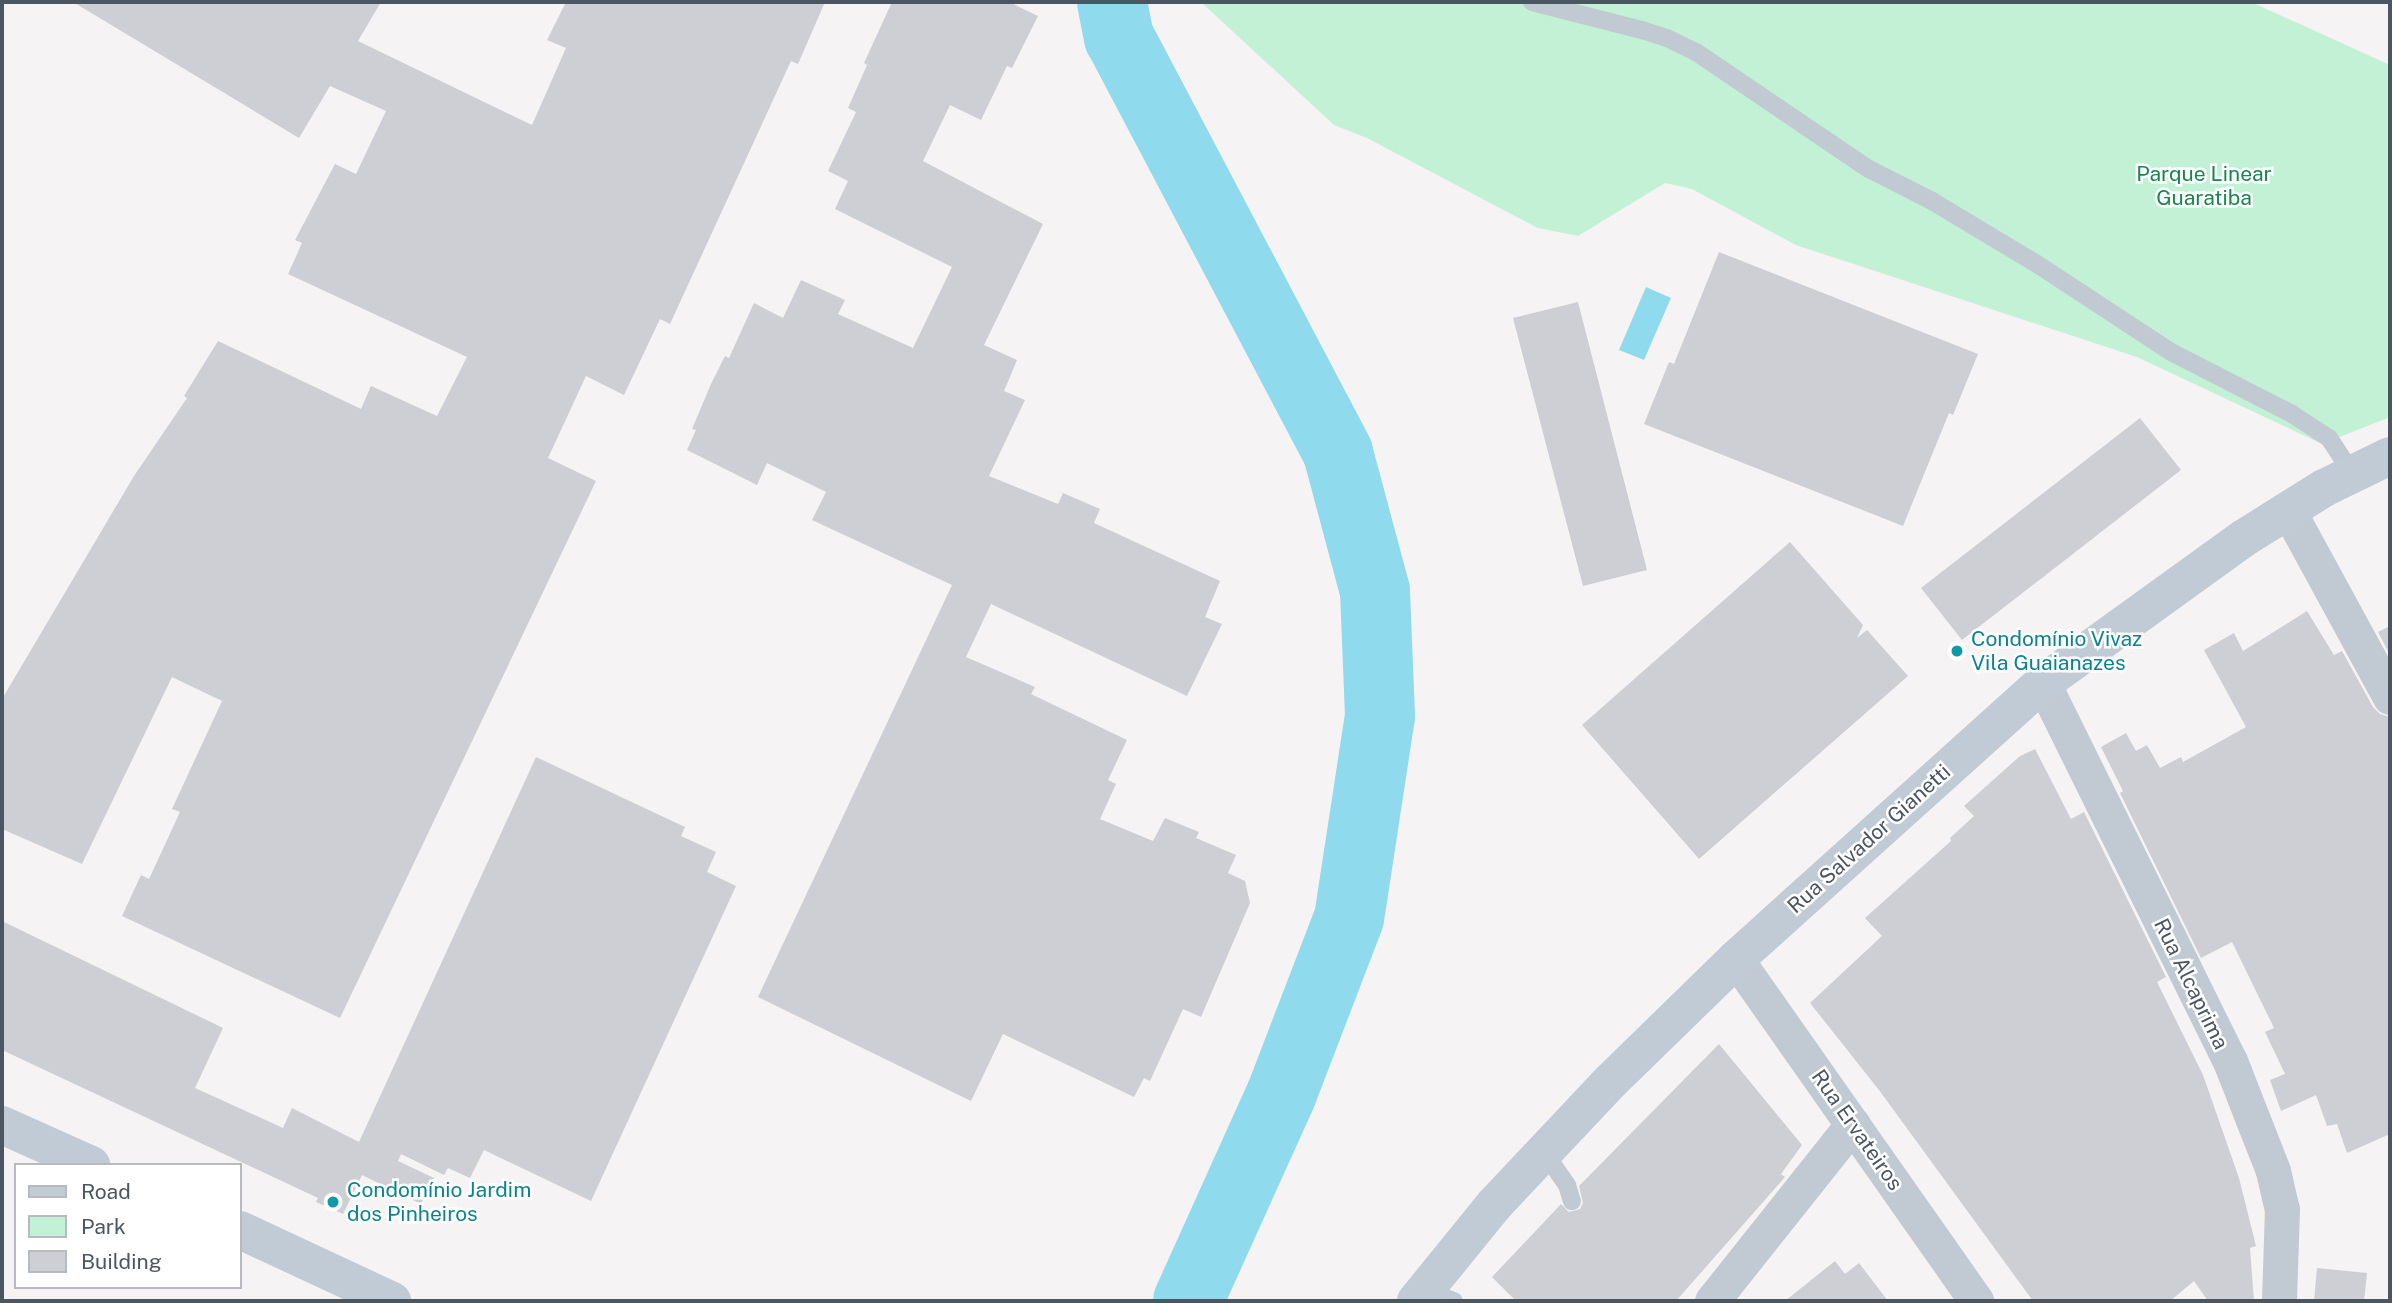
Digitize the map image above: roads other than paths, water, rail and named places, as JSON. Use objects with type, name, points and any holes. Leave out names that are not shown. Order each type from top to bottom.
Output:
[{"type":"main road","name":"Rua Salvador Gianetti","points":[[1431,1297],[1494,1205],[1611,1081],[1736,959],[2043,683],[2201,567],[2288,510],[2352,473],[2390,456]]},
{"type":"main road","points":[[2,1125],[87,1163]]},
{"type":"main road","points":[[242,1231],[392,1301]]},
{"type":"street","points":[[2288,510],[2390,697]]},
{"type":"street","name":"Rua Alcaprima","points":[[2043,683],[2230,1061],[2269,1159],[2282,1209],[2279,1301]]},
{"type":"street","name":"Rua Ervateiros","points":[[1736,959],[1976,1301]]},
{"type":"street","points":[[1712,1301],[1853,1124]]},
{"type":"lane","points":[[1532,2],[1643,30],[1696,52],[1869,169],[1932,201],[2025,257],[2171,352],[2292,414],[2329,438],[2352,473]]},
{"type":"lane","points":[[1544,1152],[1567,1185],[1572,1201]]},
{"type":"water","points":[[1646,287],[1671,298],[1644,360],[1619,350]]},
{"type":"waterway","points":[[1112,2],[1119,37],[1338,453],[1375,591],[1380,716],[1349,918],[1281,1095],[1188,1301]]},
{"type":"place","name":"Condomínio Vivaz Vila Guaianazes","points":[[1957,651]]},
{"type":"place","name":"Condomínio Jardim dos Pinheiros","points":[[333,1202]]},
{"type":"park label","name":"Parque Linear Guaratiba","points":[[2204,186]]}]
